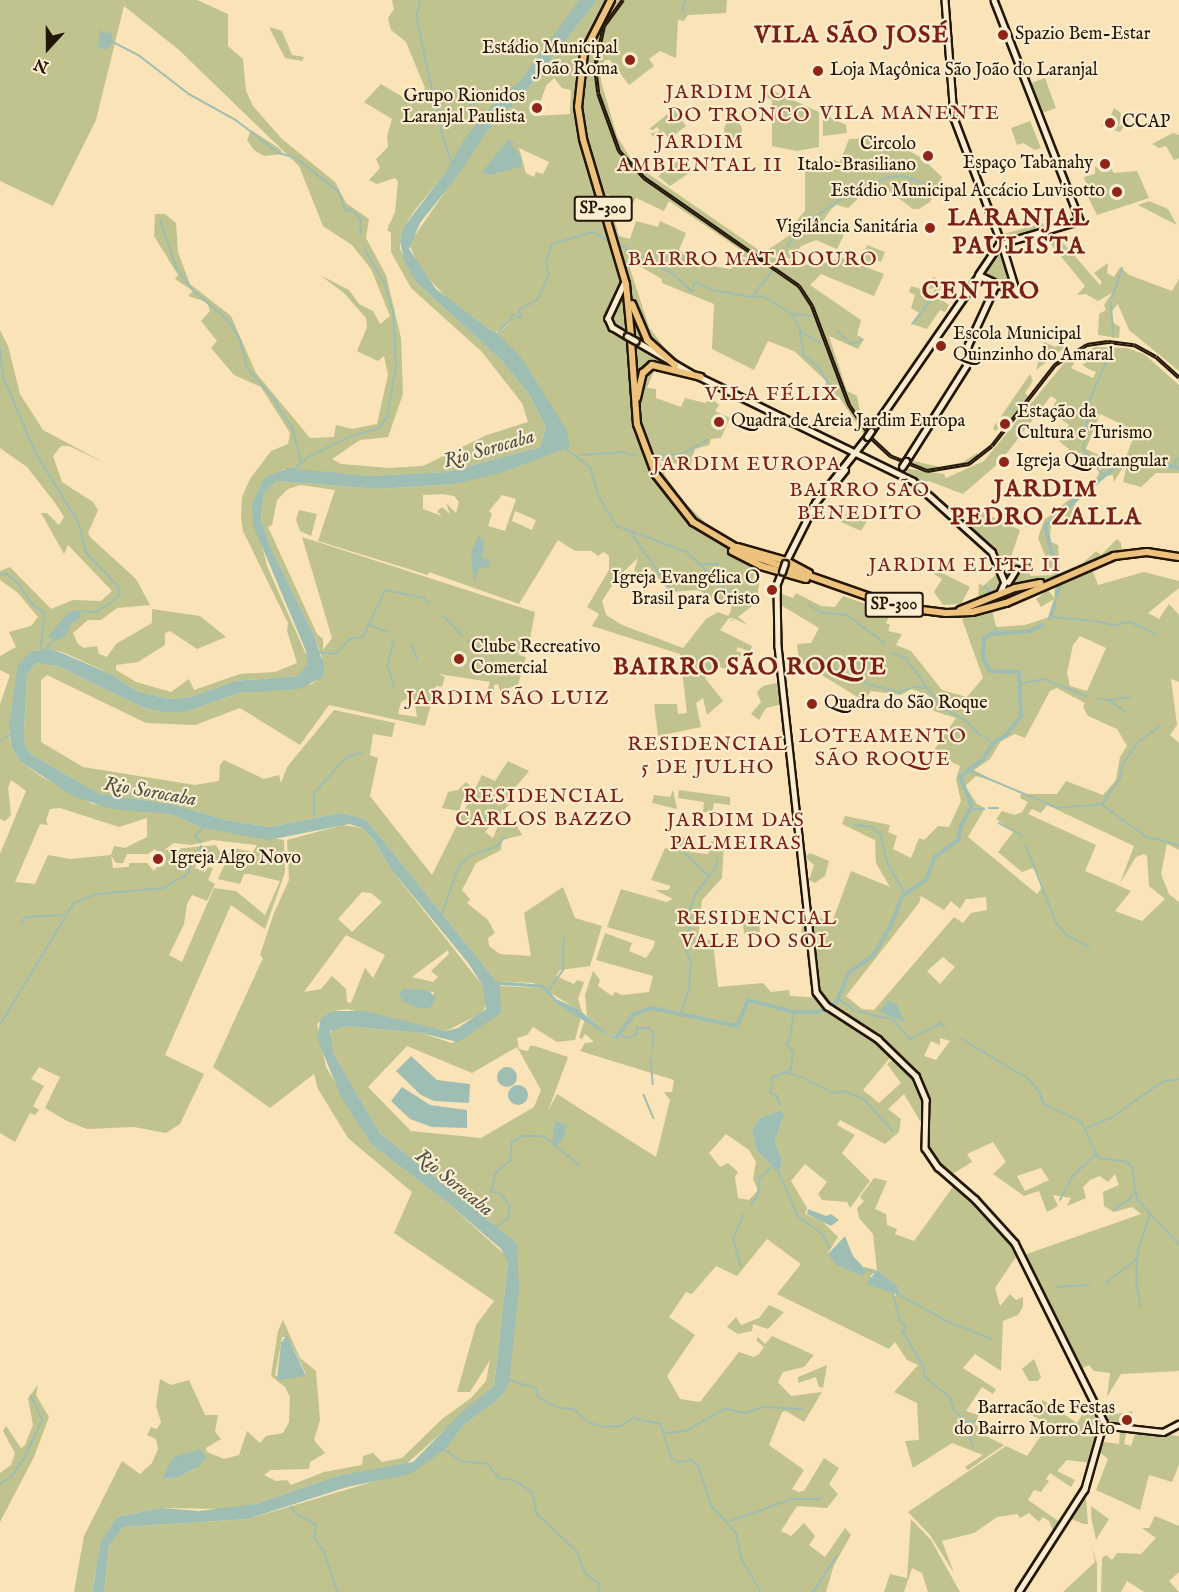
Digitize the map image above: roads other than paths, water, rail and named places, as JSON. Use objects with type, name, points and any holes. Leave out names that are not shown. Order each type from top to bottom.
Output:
[{"type":"main road","name":"SP-300","points":[[611,0],[584,53],[578,106],[583,139],[625,282],[630,312],[635,410],[645,450],[663,487],[683,513],[714,538],[747,554],[898,607],[942,613],[972,612],[994,606],[1061,576],[1123,554],[1147,552],[1179,557]]},
{"type":"main road","points":[[945,0],[954,114],[1017,293],[979,275]]},
{"type":"main road","points":[[994,0],[1080,221],[1001,246],[867,437],[811,511],[785,562],[777,585],[778,644],[814,983],[829,1008],[883,1043],[916,1076],[926,1100],[925,1148],[938,1167],[975,1199],[1015,1243],[1104,1422],[1104,1430],[1085,1495],[1019,1592]]},
{"type":"main road","points":[[625,282],[612,306],[609,323],[675,365],[855,453],[901,470],[991,549],[1008,582],[1015,588],[1023,590],[1022,595]]},
{"type":"main road","points":[[625,282],[647,340],[675,365]]},
{"type":"main road","points":[[901,470],[966,366],[968,347],[996,284]]},
{"type":"main road","points":[[612,306],[621,303],[630,312]]},
{"type":"main road","points":[[635,410],[642,375],[650,365],[662,364],[701,377]]},
{"type":"main road","points":[[714,538],[785,562],[834,585]]},
{"type":"main road","points":[[714,538],[746,560],[781,572],[834,585]]},
{"type":"main road","points":[[1000,592],[1005,584],[1001,566]]},
{"type":"main road","points":[[1008,582],[1016,569]]},
{"type":"main road","name":"SP-300","points":[[942,613],[963,610],[1000,592],[1052,580]]},
{"type":"main road","points":[[989,597],[987,604],[994,606]]},
{"type":"main road","points":[[1104,1422],[1110,1426],[1163,1432],[1179,1424]]},
{"type":"main road","points":[[1104,1430],[1110,1426]]},
{"type":"water","points":[[579,0],[597,0],[528,89],[485,134],[459,174],[420,223],[409,249],[436,289],[492,331],[497,333],[505,323],[511,320],[498,334],[521,357],[567,431],[570,447],[497,474],[454,484],[378,489],[277,481],[264,493],[261,520],[271,548],[314,635],[324,666],[323,677],[299,689],[239,693],[185,712],[162,712],[144,708],[58,666],[36,663],[27,674],[24,732],[25,746],[32,755],[100,794],[172,804],[226,820],[269,827],[341,813],[366,819],[496,981],[544,985],[556,999],[578,1009],[610,1035],[619,1036],[616,1039],[602,1032],[557,1004],[541,988],[500,985],[501,1013],[458,1042],[421,1033],[346,1026],[330,1031],[333,1053],[380,1133],[517,1243],[519,1289],[509,1384],[501,1397],[464,1425],[446,1449],[410,1474],[347,1487],[248,1519],[123,1527],[109,1546],[104,1592],[92,1592],[101,1542],[117,1517],[160,1508],[199,1511],[256,1504],[337,1476],[413,1462],[462,1412],[494,1386],[508,1262],[501,1249],[449,1204],[372,1145],[341,1097],[317,1038],[321,1018],[333,1011],[365,1011],[446,1031],[458,1028],[486,1009],[482,985],[469,964],[391,869],[373,839],[362,828],[349,824],[269,840],[203,828],[170,814],[111,809],[73,796],[21,762],[11,747],[9,726],[18,665],[31,651],[52,649],[113,675],[136,691],[169,699],[191,697],[235,681],[298,676],[307,665],[306,651],[253,525],[252,504],[264,478],[288,468],[369,476],[447,472],[540,447],[546,428],[529,394],[501,360],[417,283],[404,261],[400,241],[403,228],[447,170],[465,138],[492,105],[520,81]]},
{"type":"water","points":[[100,29],[104,34],[111,32],[113,42],[107,50],[98,47]]},
{"type":"water","points":[[467,87],[470,94],[478,89],[482,92],[477,102],[471,106],[456,94]]},
{"type":"water","points":[[508,140],[516,142],[510,144],[521,156],[521,167],[489,175],[482,172]]},
{"type":"water","points":[[478,536],[484,540],[482,558],[488,559],[490,566],[479,569],[474,582],[471,553]]},
{"type":"water","points":[[78,610],[82,617],[71,624],[65,637],[56,640],[48,636],[69,612]]},
{"type":"water","points":[[404,989],[428,990],[436,998],[430,1008],[418,1008],[402,1001],[399,993]]},
{"type":"water","points":[[888,1000],[898,1006],[904,1022],[880,1011]]},
{"type":"water","points":[[411,1056],[437,1080],[470,1084],[469,1103],[434,1101],[421,1095],[396,1071]]},
{"type":"water","points":[[503,1067],[511,1067],[517,1073],[517,1081],[511,1087],[503,1087],[497,1081],[497,1073]]},
{"type":"water","points":[[514,1085],[522,1085],[528,1091],[528,1099],[522,1105],[514,1105],[508,1099],[508,1091]]},
{"type":"water","points":[[402,1087],[430,1105],[467,1110],[467,1128],[432,1127],[410,1119],[391,1101]]},
{"type":"water","points":[[781,1110],[784,1115],[775,1141],[782,1160],[779,1173],[756,1150],[752,1130],[760,1118]]},
{"type":"water","points":[[555,1121],[567,1125],[564,1137],[556,1148],[552,1145]]},
{"type":"water","points":[[808,1209],[826,1216],[831,1214],[839,1220],[831,1226],[807,1214]]},
{"type":"water","points":[[845,1236],[853,1256],[866,1270],[863,1276],[836,1265],[828,1254]]},
{"type":"water","points":[[877,1270],[898,1287],[901,1296],[866,1284]]},
{"type":"water","points":[[287,1335],[306,1376],[277,1380],[281,1343]]},
{"type":"water","points":[[200,1449],[206,1457],[198,1467],[179,1477],[162,1479],[173,1457]]},
{"type":"waterway","points":[[421,0],[417,18],[436,106],[442,114],[441,130],[453,164]]},
{"type":"waterway","points":[[682,12],[685,0]]},
{"type":"waterway","points":[[113,42],[140,56],[189,94],[236,120],[279,153],[296,158]]},
{"type":"waterway","points":[[299,160],[339,192],[346,211],[351,209],[361,219],[361,234]]},
{"type":"waterway","points":[[810,220],[846,196],[888,177],[904,176],[931,186]]},
{"type":"waterway","points":[[161,221],[177,268],[193,290]]},
{"type":"waterway","points":[[511,320],[512,315],[521,317],[519,310],[537,300],[549,275],[546,262],[552,244],[593,232],[607,240]]},
{"type":"waterway","points":[[786,247],[799,234]]},
{"type":"waterway","points":[[619,244],[672,273],[692,291],[695,282],[712,290],[752,297],[774,269]]},
{"type":"waterway","points":[[293,470],[308,457],[347,438],[379,428],[387,417],[396,367],[393,312],[384,283],[364,249]]},
{"type":"waterway","points":[[777,266],[780,260]]},
{"type":"waterway","points":[[1112,298],[1122,269]]},
{"type":"waterway","points":[[195,292],[228,320],[241,341],[247,367],[277,403]]},
{"type":"waterway","points":[[912,324],[937,293]]},
{"type":"waterway","points":[[753,297],[763,296],[792,314],[800,328],[804,355],[819,367],[834,393]]},
{"type":"waterway","points":[[1111,302],[1114,337]]},
{"type":"waterway","points":[[792,314],[811,316]]},
{"type":"waterway","points":[[801,332],[820,343]]},
{"type":"waterway","points":[[838,332],[852,344],[862,340]]},
{"type":"waterway","points":[[0,347],[4,378],[36,453],[79,523],[86,552],[119,587],[120,595],[114,602]]},
{"type":"waterway","points":[[1103,476],[1083,448],[1090,399],[1111,351]]},
{"type":"waterway","points":[[277,405],[293,429],[301,461]]},
{"type":"waterway","points":[[653,456],[683,454],[707,440]]},
{"type":"waterway","points":[[567,449],[590,467],[600,498],[617,526],[687,552],[729,592]]},
{"type":"waterway","points":[[580,455],[621,452],[638,456]]},
{"type":"waterway","points":[[1172,466],[1179,458]]},
{"type":"waterway","points":[[1057,595],[1060,584],[1045,526],[1117,465],[1136,460]]},
{"type":"waterway","points":[[1144,461],[1179,468]]},
{"type":"waterway","points":[[632,534],[673,592]]},
{"type":"waterway","points":[[701,564],[718,564]]},
{"type":"waterway","points":[[0,575],[7,574],[18,583],[34,606],[45,612],[41,650]]},
{"type":"waterway","points":[[1060,584],[1076,576]]},
{"type":"waterway","points":[[985,586],[990,591],[985,597]]},
{"type":"waterway","points":[[318,652],[336,654],[350,639],[363,637],[385,590],[425,598],[429,604]]},
{"type":"waterway","points":[[990,602],[1019,593]]},
{"type":"waterway","points":[[79,611],[96,612],[111,603]]},
{"type":"waterway","points":[[1050,618],[1055,603]]},
{"type":"waterway","points":[[809,604],[820,612],[847,615],[884,642]]},
{"type":"waterway","points":[[978,608],[984,605]]},
{"type":"waterway","points":[[445,617],[462,635]]},
{"type":"waterway","points":[[1052,617],[1092,621]]},
{"type":"waterway","points":[[1096,621],[1114,625],[1130,622],[1156,634]]},
{"type":"waterway","points":[[369,625],[389,632]]},
{"type":"waterway","points":[[617,1037],[634,1014],[652,1008],[737,1026],[748,1000],[794,1012],[818,1012],[836,1003],[849,972],[873,956],[892,923],[903,895],[926,880],[935,857],[958,840],[961,826],[972,806],[960,777],[983,759],[994,742],[1006,735],[1021,716],[1019,672],[990,671],[983,658],[984,638],[991,634],[1030,631],[1043,625]]},
{"type":"waterway","points":[[996,627],[997,633]]},
{"type":"waterway","points":[[45,650],[56,638]]},
{"type":"waterway","points":[[394,641],[388,665],[394,686]]},
{"type":"waterway","points":[[468,641],[487,652]]},
{"type":"waterway","points":[[411,643],[417,658]]},
{"type":"waterway","points":[[891,653],[906,658],[942,708],[964,719],[980,735]]},
{"type":"waterway","points":[[818,657],[832,668],[871,685],[899,692],[914,687],[929,688]]},
{"type":"waterway","points":[[1020,684],[1044,679],[1087,696]]},
{"type":"waterway","points":[[1109,700],[1131,697]]},
{"type":"waterway","points":[[1098,699],[1109,700],[1126,712]]},
{"type":"waterway","points":[[1102,804],[1120,778],[1122,766],[1138,742],[1160,726]]},
{"type":"waterway","points":[[0,741],[9,735]]},
{"type":"waterway","points":[[986,737],[993,744]]},
{"type":"waterway","points":[[314,819],[314,793],[347,757],[361,753]]},
{"type":"waterway","points":[[968,770],[1058,808],[1102,804],[1145,836],[1179,845]]},
{"type":"waterway","points":[[989,808],[998,808]]},
{"type":"waterway","points":[[972,809],[984,809]]},
{"type":"waterway","points":[[999,823],[1022,835]]},
{"type":"waterway","points":[[855,825],[873,827],[881,835],[887,862],[905,893]]},
{"type":"waterway","points":[[201,843],[195,837],[204,826]]},
{"type":"waterway","points":[[442,914],[459,866],[470,856],[497,846],[504,838]]},
{"type":"waterway","points":[[1026,845],[1057,924],[1067,935],[1090,947]]},
{"type":"waterway","points":[[0,1025],[74,903],[97,894],[164,888],[187,874],[201,846]]},
{"type":"waterway","points":[[684,852],[709,876]]},
{"type":"waterway","points":[[681,1013],[689,990],[691,964],[684,944],[690,927],[689,911],[695,895],[717,866],[717,859]]},
{"type":"waterway","points":[[21,924],[25,917],[63,915]]},
{"type":"waterway","points":[[563,950],[564,936]]},
{"type":"waterway","points":[[548,991],[563,970],[563,952]]},
{"type":"waterway","points":[[838,999],[855,1010]]},
{"type":"waterway","points":[[858,1011],[872,1015]]},
{"type":"waterway","points":[[790,1039],[794,1012]]},
{"type":"waterway","points":[[875,1016],[893,1019],[910,1039],[941,1023],[945,1028]]},
{"type":"waterway","points":[[620,1034],[628,1038],[637,1034],[637,1028],[649,1028],[654,1034],[653,1049]]},
{"type":"waterway","points":[[962,1039],[1029,1079],[1040,1092],[1044,1104],[1082,1122],[1099,1158],[1128,1162],[1133,1169],[1137,1199],[1179,1244]]},
{"type":"waterway","points":[[780,1105],[776,1095],[770,1093],[773,1077],[791,1070],[793,1051],[787,1046],[789,1040]]},
{"type":"waterway","points":[[651,1059],[653,1084]]},
{"type":"waterway","points":[[788,1073],[804,1078]]},
{"type":"waterway","points":[[1087,1128],[1111,1118],[1162,1082],[1179,1079]]},
{"type":"waterway","points":[[807,1080],[834,1093],[844,1091],[864,1099],[893,1131]]},
{"type":"waterway","points":[[644,1095],[654,1118]]},
{"type":"waterway","name":"Rio Sorocaba","points":[[495,1227],[508,1219],[510,1206],[500,1193],[491,1192],[496,1172],[510,1161],[512,1142],[522,1136],[540,1136]]},
{"type":"waterway","points":[[542,1136],[553,1142]]},
{"type":"waterway","points":[[558,1148],[580,1165]]},
{"type":"waterway","points":[[1060,1200],[1073,1176],[1095,1155]]},
{"type":"waterway","points":[[751,1204],[758,1195],[759,1179],[770,1168]]},
{"type":"waterway","points":[[779,1173],[799,1217],[822,1233],[830,1248]]},
{"type":"waterway","points":[[1113,1210],[1129,1200],[1134,1192]]},
{"type":"waterway","points":[[741,1267],[733,1239],[743,1215]]},
{"type":"waterway","points":[[1141,1307],[1136,1283],[1138,1250],[1150,1215]]},
{"type":"waterway","points":[[1106,1283],[1137,1259]]},
{"type":"waterway","points":[[864,1269],[877,1273]]},
{"type":"waterway","points":[[1057,1287],[1089,1285]]},
{"type":"waterway","points":[[893,1293],[901,1322],[906,1327],[903,1331],[924,1367],[925,1377],[951,1398],[954,1409],[968,1424],[973,1447]]},
{"type":"waterway","points":[[901,1296],[949,1322],[991,1339]]},
{"type":"waterway","points":[[509,1380],[536,1388],[539,1398],[559,1408],[574,1409],[588,1422],[603,1427],[621,1426],[633,1418],[661,1424],[671,1457],[678,1462],[692,1460],[699,1467],[711,1505],[737,1534],[742,1559],[761,1592]]},
{"type":"waterway","points":[[0,1484],[12,1476],[25,1457],[42,1420],[31,1396]]},
{"type":"waterway","points":[[666,1433],[686,1431],[725,1409],[746,1413],[762,1407],[802,1409]]},
{"type":"waterway","points":[[966,1422],[977,1420]]},
{"type":"waterway","points":[[445,1450],[461,1461],[488,1464],[499,1478],[514,1480],[533,1493],[537,1514],[577,1551],[586,1574],[599,1583],[599,1592]]},
{"type":"waterway","points":[[730,1521],[792,1499],[820,1499]]},
{"type":"waterway","points":[[291,1507],[298,1515],[316,1524],[315,1538],[324,1551],[338,1592]]},
{"type":"waterway","points":[[813,1592],[837,1556]]},
{"type":"railway","points":[[623,0],[604,26],[595,67],[598,93],[619,151],[644,178],[799,286],[812,306],[849,405],[872,439],[890,456],[927,471],[969,464],[992,446],[1055,365],[1087,345],[1108,342],[1134,345],[1156,357],[1179,378]]},
{"type":"place","name":"Spazio Bem-Estar","points":[[1003,35]]},
{"type":"place","name":"Estádio Municipal João Roma","points":[[630,60]]},
{"type":"place","name":"Loja Maçônica São João do Laranjal","points":[[818,71]]},
{"type":"place","name":"Grupo Rionidos Laranjal Paulista","points":[[537,108]]},
{"type":"place","name":"CCAP","points":[[1110,123]]},
{"type":"place","name":"Circolo Italo-Brasiliano","points":[[928,156]]},
{"type":"place","name":"Espaço Tabanahy","points":[[1105,164]]},
{"type":"place","name":"Estádio Municipal Accácio Luvisotto","points":[[1117,192]]},
{"type":"place","name":"Vigilância Sanitária","points":[[930,228]]},
{"type":"place","name":"Escola Municipal Quinzinho do Amaral","points":[[941,346]]},
{"type":"place","name":"Quadra de Areia Jardim Europa","points":[[719,422]]},
{"type":"place","name":"Estação da Cultura e Turismo","points":[[1005,424]]},
{"type":"place","name":"Igreja Quadrangular","points":[[1004,462]]},
{"type":"place","name":"Igreja Evangélica O Brasil para Cristo","points":[[772,590]]},
{"type":"place","name":"Clube Recreativo Comercial","points":[[459,659]]},
{"type":"place","name":"Quadra do São Roque","points":[[812,704]]},
{"type":"place","name":"Igreja Algo Novo","points":[[158,859]]},
{"type":"place","name":"Barracão de Festas do Bairro Morro Alto","points":[[1127,1420]]},
{"type":"district","name":"VILA SÃO JOSÉ","points":[[852,36]]},
{"type":"district","name":"JARDIM JOIA DO TRONCO","points":[[739,104]]},
{"type":"district","name":"VILA MANENTE","points":[[910,113]]},
{"type":"district","name":"JARDIM AMBIENTAL II","points":[[700,154]]},
{"type":"district","name":"LARANJAL PAULISTA","points":[[1019,233]]},
{"type":"district","name":"BAIRRO MATADOURO","points":[[753,259]]},
{"type":"district","name":"CENTRO","points":[[981,292]]},
{"type":"district","name":"VILA FÉLIX","points":[[772,394]]},
{"type":"district","name":"JARDIM EUROPA","points":[[747,464]]},
{"type":"district","name":"BAIRRO SÃO BENEDITO","points":[[860,502]]},
{"type":"district","name":"JARDIM PEDRO ZALLA","points":[[1046,504]]},
{"type":"district","name":"JARDIM ELITE II","points":[[965,565]]},
{"type":"district","name":"BAIRRO SÃO ROQUE","points":[[750,668]]},
{"type":"district","name":"JARDIM SÃO LUIZ","points":[[508,698]]},
{"type":"district","name":"LOTEAMENTO SÃO ROQUE","points":[[883,748]]},
{"type":"district","name":"RESIDENCIAL 5 DE JULHO","points":[[708,756]]},
{"type":"district","name":"RESIDENCIAL CARLOS BAZZO","points":[[544,808]]},
{"type":"district","name":"JARDIM DAS PALMEIRAS","points":[[736,832]]},
{"type":"district","name":"RESIDENCIAL VALE DO SOL","points":[[757,930]]}]
